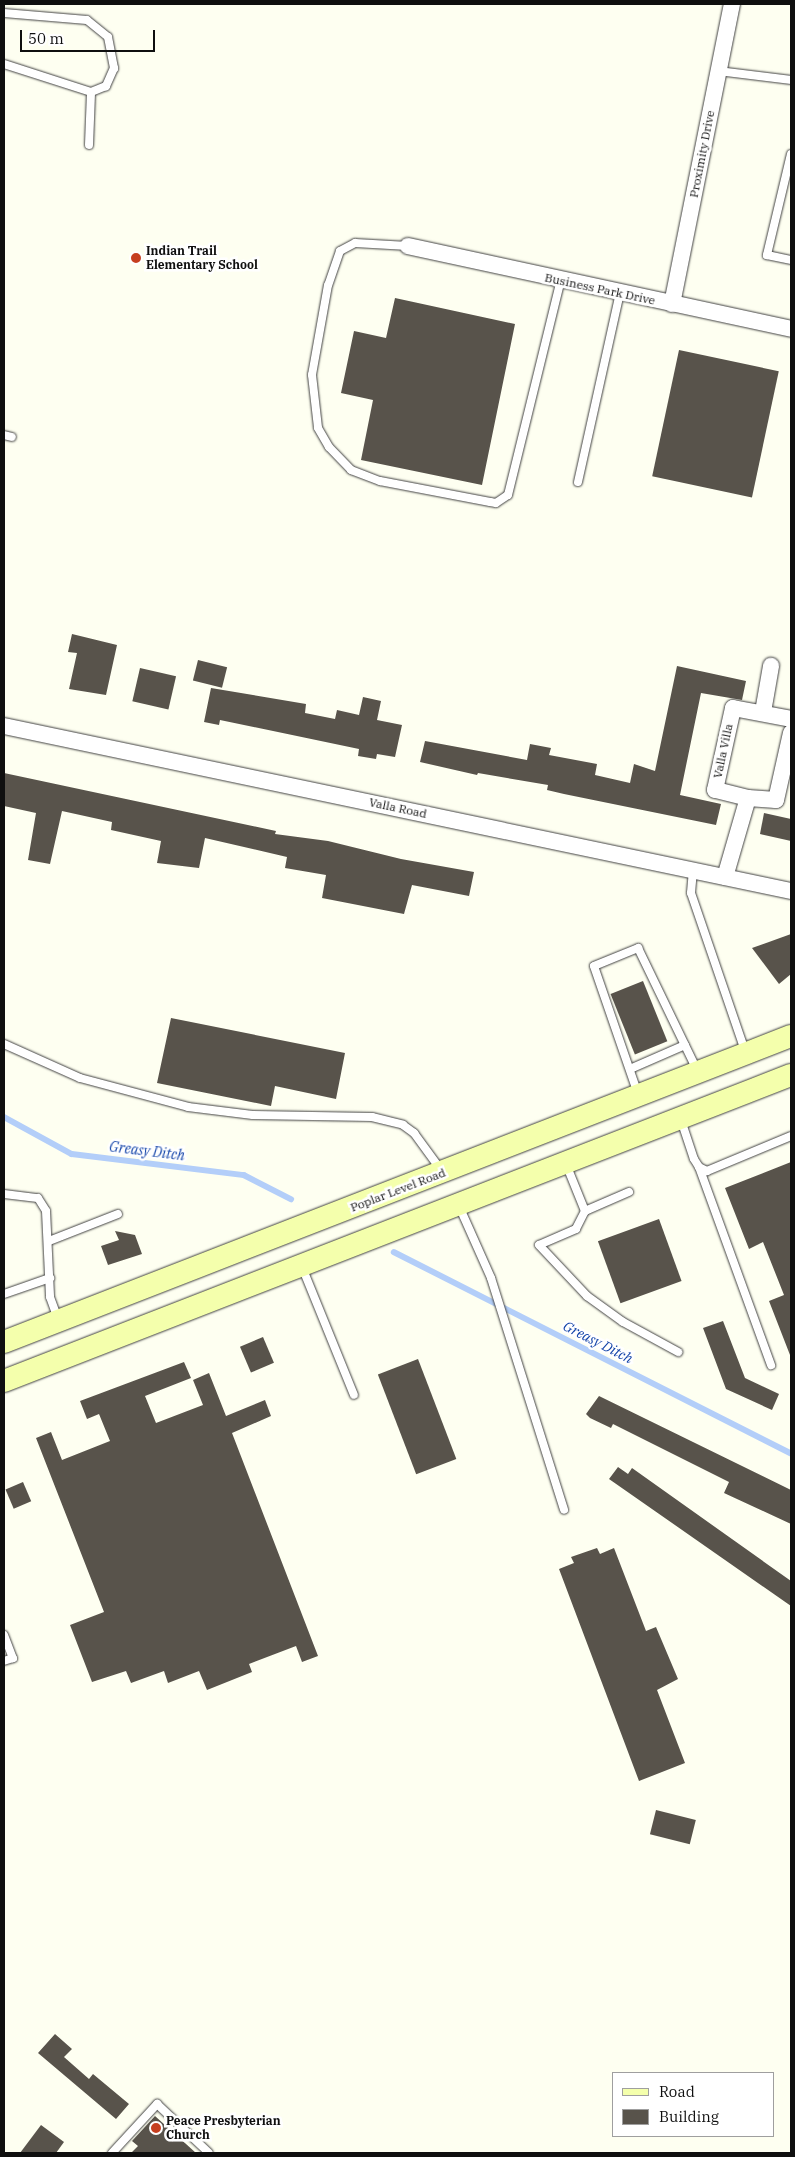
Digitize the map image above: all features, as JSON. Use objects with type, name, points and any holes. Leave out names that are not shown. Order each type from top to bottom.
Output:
[{"type":"main road","name":"Poplar Level Road","points":[[4,1342],[791,1036]]},
{"type":"main road","points":[[4,1381],[791,1075]]},
{"type":"street","name":"Proximity Drive","points":[[672,304],[732,4]]},
{"type":"street","name":"Business Park Drive","points":[[408,246],[791,329]]},
{"type":"street","points":[[763,712],[771,666]]},
{"type":"street","name":"Valla Villa","points":[[791,719],[763,712],[733,708],[715,790],[748,798],[776,800],[791,733]]},
{"type":"street","name":"Valla Road","points":[[4,726],[791,891]]},
{"type":"street","points":[[725,877],[748,798]]},
{"type":"lane","points":[[4,12],[87,20],[108,37],[114,68],[106,86],[91,92],[4,64]]},
{"type":"lane","points":[[718,71],[791,80]]},
{"type":"lane","points":[[89,146],[91,92]]},
{"type":"lane","points":[[791,154],[767,255],[791,260]]},
{"type":"lane","points":[[408,246],[355,243],[340,251],[328,285],[312,376],[318,428],[329,447],[351,470],[380,481],[496,503],[508,495],[561,280]]},
{"type":"lane","points":[[578,482],[620,293]]},
{"type":"lane","points":[[4,435],[12,437]]},
{"type":"lane","points":[[693,870],[690,893],[746,1053]]},
{"type":"lane","points":[[639,1096],[594,966],[638,948],[698,1072]]},
{"type":"lane","points":[[4,1044],[80,1078],[188,1107],[253,1115],[372,1118],[404,1125],[414,1133],[442,1172]]},
{"type":"lane","points":[[630,1069],[685,1045]]},
{"type":"lane","points":[[680,1118],[770,1364]]},
{"type":"lane","points":[[699,1167],[707,1170],[791,1136]]},
{"type":"lane","points":[[565,1163],[584,1211]]},
{"type":"lane","points":[[629,1192],[584,1211],[576,1229],[540,1245],[585,1294],[623,1322],[678,1352]]},
{"type":"lane","points":[[4,1194],[38,1198],[46,1211],[50,1241],[50,1297],[59,1321]]},
{"type":"lane","points":[[458,1204],[493,1285],[564,1510]]},
{"type":"lane","points":[[50,1241],[118,1214]]},
{"type":"lane","points":[[301,1265],[354,1395]]},
{"type":"lane","points":[[4,1294],[50,1278]]},
{"type":"lane","points":[[4,1634],[13,1658],[4,1661]]},
{"type":"lane","points":[[112,2153],[157,2104],[208,2153]]},
{"type":"building","points":[[395,298],[515,324],[482,485],[361,460],[373,400],[341,393],[354,331],[386,338]]},
{"type":"building","points":[[679,350],[779,371],[752,497],[652,476]]},
{"type":"building","points":[[72,634],[117,645],[106,695],[69,689],[77,653],[68,652]]},
{"type":"building","points":[[198,660],[227,667],[222,688],[193,680]]},
{"type":"building","points":[[677,666],[746,681],[742,700],[701,693],[680,795],[721,804],[716,825],[547,790],[548,785],[478,773],[477,775],[420,762],[425,741],[527,760],[530,744],[551,748],[549,755],[597,764],[595,775],[630,783],[634,764],[655,771]]},
{"type":"building","points":[[140,668],[176,676],[168,709],[132,701]]},
{"type":"building","points":[[211,688],[306,704],[305,713],[335,719],[337,710],[359,715],[363,697],[381,701],[377,720],[402,725],[395,757],[377,754],[376,759],[358,756],[359,749],[220,720],[219,725],[204,722]]},
{"type":"building","points":[[4,773],[276,831],[275,834],[328,841],[401,859],[474,872],[469,896],[412,885],[404,914],[322,898],[326,875],[285,868],[287,857],[205,838],[199,868],[157,863],[161,841],[111,830],[112,822],[62,811],[50,864],[28,860],[36,813],[4,806]]},
{"type":"building","points":[[764,813],[791,819],[791,841],[760,834]]},
{"type":"building","points":[[791,934],[791,974],[779,984],[752,948]]},
{"type":"building","points":[[643,981],[667,1041],[635,1054],[611,994]]},
{"type":"building","points":[[171,1018],[345,1053],[336,1099],[275,1086],[271,1106],[157,1083]]},
{"type":"building","points":[[791,1162],[790,1355],[769,1301],[784,1295],[763,1242],[749,1249],[725,1188]]},
{"type":"building","points":[[659,1219],[682,1281],[620,1303],[598,1241]]},
{"type":"building","points":[[115,1231],[135,1235],[142,1254],[108,1265],[101,1246],[119,1240]]},
{"type":"building","points":[[723,1321],[745,1378],[779,1394],[772,1410],[726,1389],[703,1328]]},
{"type":"building","points":[[263,1337],[274,1363],[251,1373],[240,1347]]},
{"type":"building","points":[[418,1359],[456,1459],[416,1474],[378,1374]]},
{"type":"building","points":[[184,1362],[191,1378],[145,1396],[156,1423],[203,1405],[193,1380],[209,1373],[226,1416],[265,1400],[271,1416],[232,1433],[318,1656],[302,1662],[296,1646],[249,1664],[252,1672],[207,1690],[199,1671],[168,1683],[164,1671],[131,1683],[126,1671],[92,1682],[70,1625],[104,1612],[36,1438],[51,1432],[62,1460],[110,1441],[99,1414],[87,1419],[80,1401]]},
{"type":"building","points":[[599,1396],[791,1490],[791,1524],[724,1493],[729,1482],[613,1424],[611,1428],[590,1418],[586,1414]]},
{"type":"building","points":[[618,1467],[628,1474],[632,1468],[791,1581],[791,1606],[609,1479]]},
{"type":"building","points":[[23,1482],[31,1501],[14,1509],[6,1489]]},
{"type":"building","points":[[597,1548],[600,1554],[614,1548],[646,1631],[656,1627],[678,1679],[657,1690],[685,1763],[639,1781],[559,1569],[574,1563],[571,1557]]},
{"type":"building","points":[[656,1810],[696,1820],[690,1844],[650,1834]]},
{"type":"building","points":[[55,2034],[72,2049],[64,2057],[89,2079],[93,2074],[129,2104],[116,2119],[38,2053]]},
{"type":"building","name":"Peace Presbyterian Church","points":[[155,2116],[196,2153],[131,2153],[138,2146],[132,2141]]},
{"type":"building","points":[[41,2125],[64,2142],[56,2153],[20,2153]]},
{"type":"waterway","name":"Greasy Ditch","points":[[4,1117],[72,1154],[244,1175],[291,1199]]},
{"type":"waterway","name":"Greasy Ditch","points":[[394,1252],[791,1453]]},
{"type":"place","name":"Indian Trail Elementary School","points":[[136,258]]},
{"type":"place","name":"Peace Presbyterian Church","points":[[156,2128]]}]
